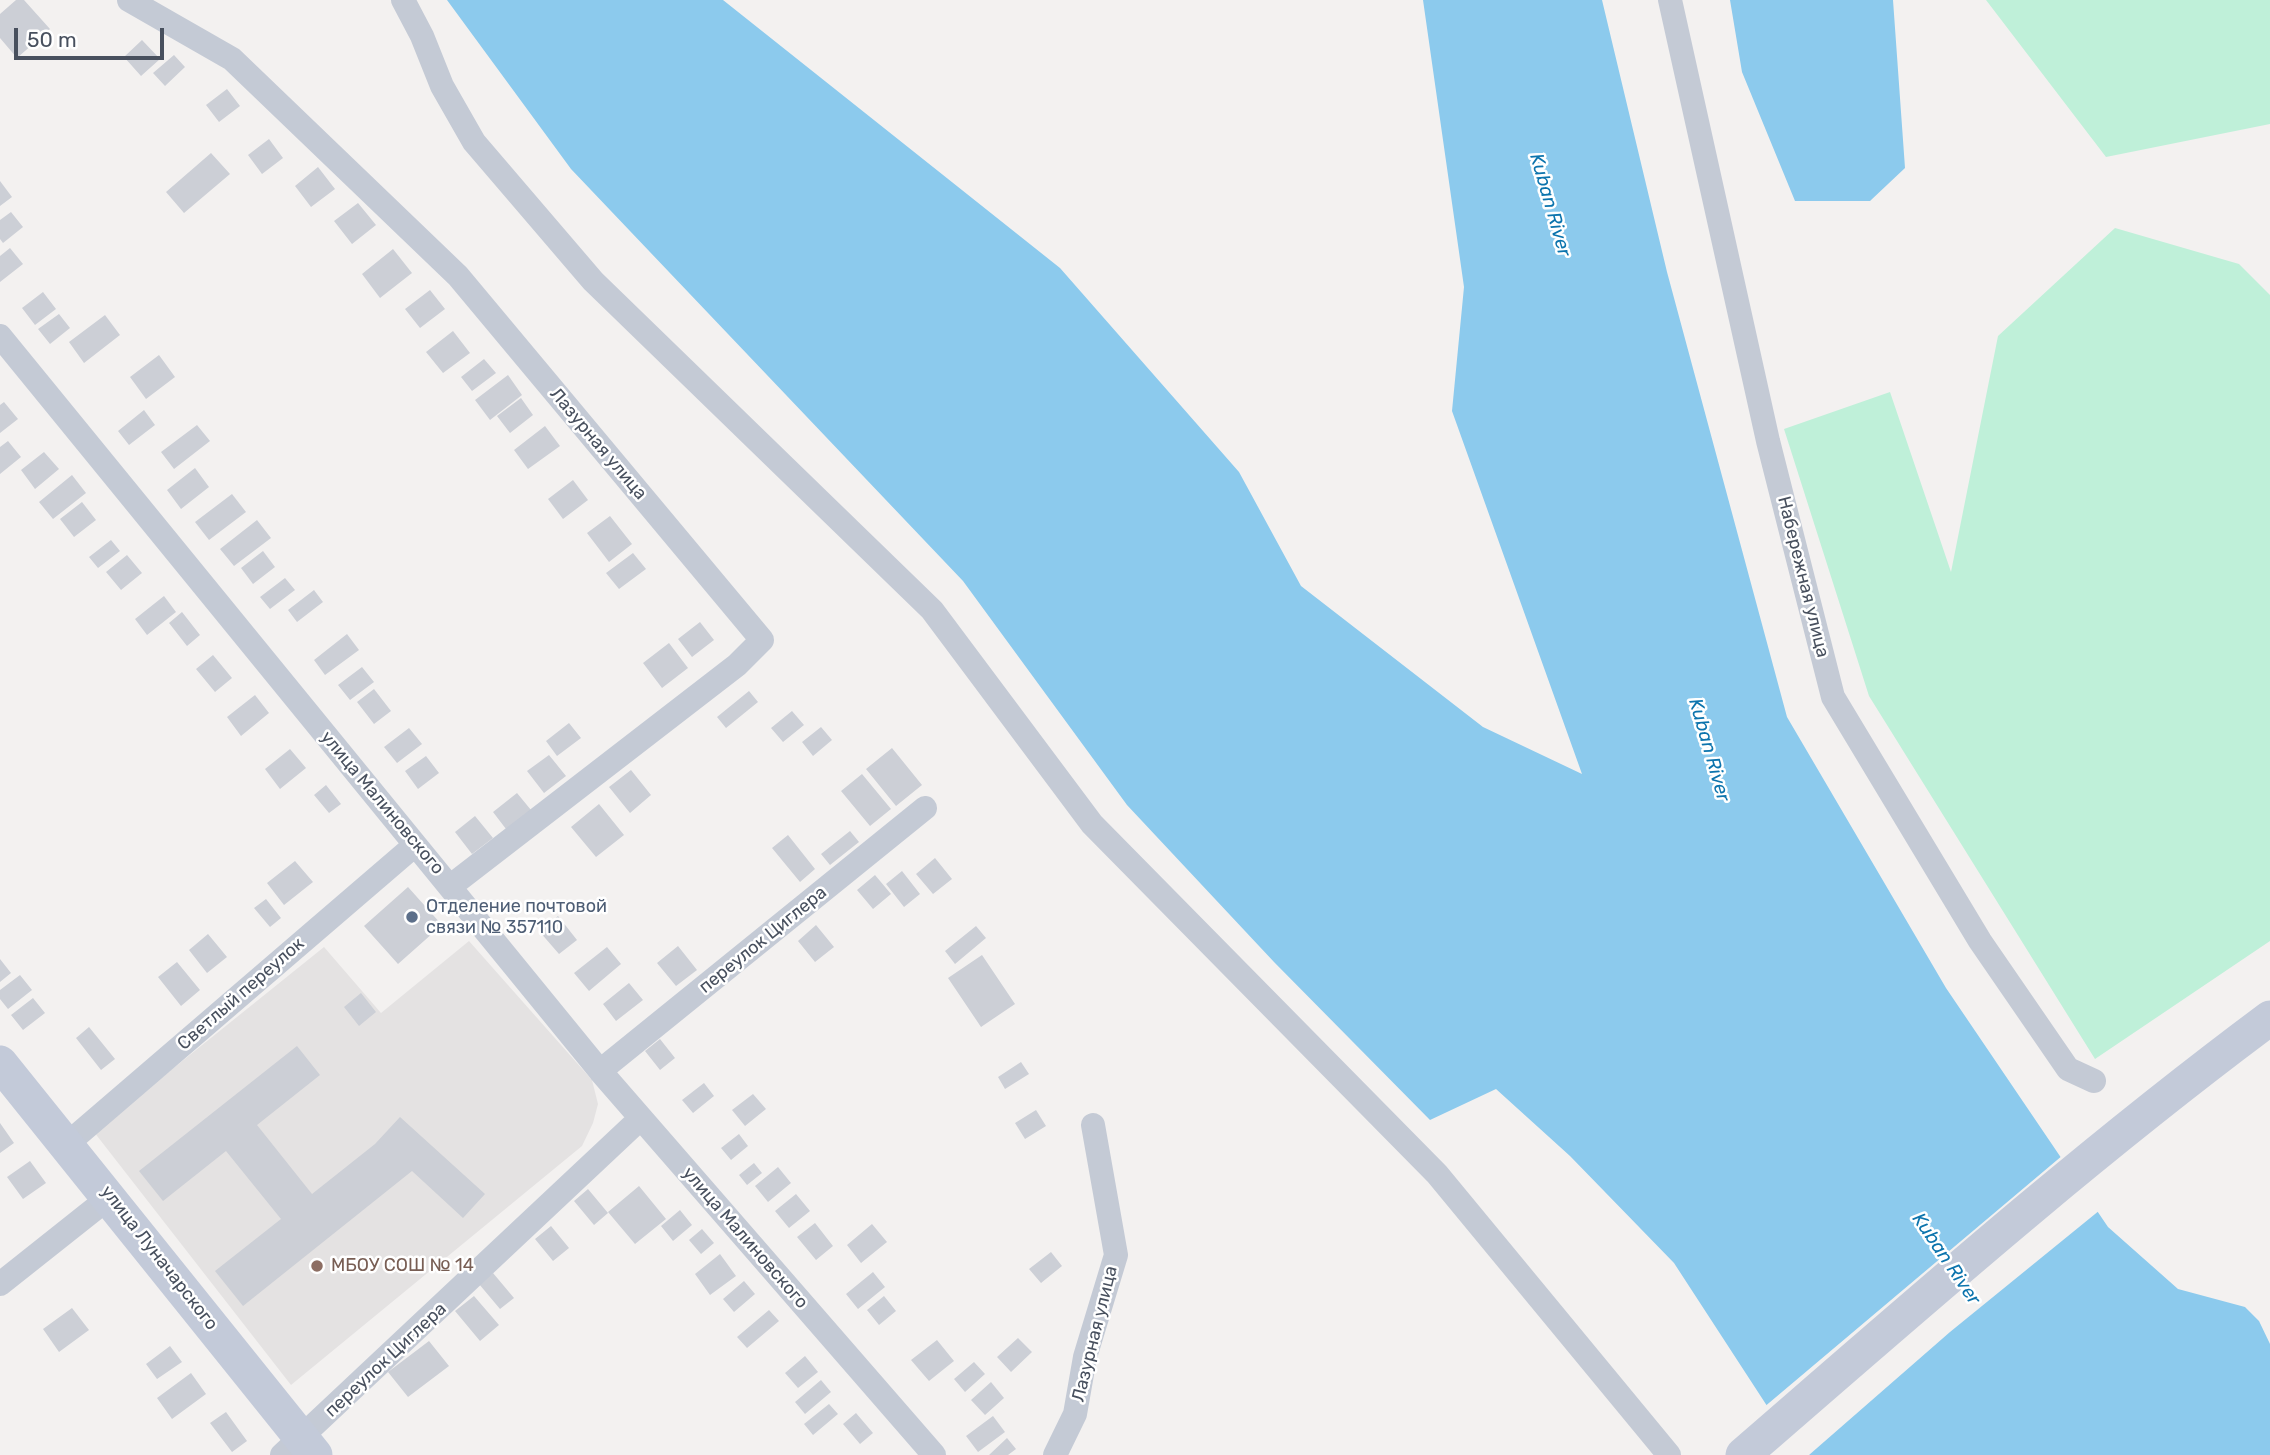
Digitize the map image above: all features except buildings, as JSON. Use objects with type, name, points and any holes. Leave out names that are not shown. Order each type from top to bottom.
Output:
[{"type":"main road","points":[[1777,1455],[1944,1311],[2270,1018]]},
{"type":"main road","points":[[1743,1455],[1930,1293],[2137,1138],[2270,1047]]},
{"type":"main road","name":"улица Луначарского","points":[[0,1063],[111,1196],[300,1450]]},
{"type":"street","name":"Лазурная улица","points":[[129,0],[232,59],[458,276],[762,640],[737,665],[452,885]]},
{"type":"street","points":[[403,0],[422,36],[442,86],[474,142],[593,281],[932,610],[1092,824],[1437,1174],[1669,1455]]},
{"type":"street","name":"Набережная улица","points":[[1670,0],[1768,441],[1833,697],[1980,941],[2068,1069],[2094,1081]]},
{"type":"street","name":"улица Малиновского","points":[[0,336],[415,845],[452,885],[600,1071],[934,1455]]},
{"type":"street","name":"переулок Циглера","points":[[600,1071],[925,808]]},
{"type":"street","name":"Светлый переулок","points":[[67,1143],[415,845]]},
{"type":"street","name":"переулок Циглера","points":[[300,1450],[641,1118]]},
{"type":"street","name":"Лазурная улица","points":[[1055,1455],[1075,1414],[1085,1357],[1115,1255],[1093,1125]]},
{"type":"street","points":[[0,1284],[111,1196]]},
{"type":"shaded area","name":"МБОУ СОШ № 14","points":[[469,941],[592,1080],[598,1104],[593,1123],[582,1146],[291,1385],[94,1132],[324,947],[381,1013]]},
{"type":"green space","points":[[1986,0],[2270,0],[2270,124],[2106,157]]},
{"type":"green space","points":[[2115,228],[2239,264],[2270,295],[2270,941],[2095,1059],[1869,696],[1784,429],[1890,392],[1951,572],[1998,336]]},
{"type":"water","name":"Kuban River","points":[[447,0],[723,0],[1060,268],[1239,472],[1301,586],[1483,727],[1582,774],[1452,411],[1464,287],[1423,0],[1602,0],[1667,272],[1787,717],[1946,988],[2108,1227],[2178,1289],[2245,1307],[2259,1321],[2270,1344],[2270,1455],[1799,1455],[1674,1263],[1570,1156],[1496,1089],[1430,1120],[1274,962],[1127,805],[963,581],[571,169]]},
{"type":"water","points":[[1730,0],[1893,0],[1905,168],[1870,201],[1795,201],[1742,72]]},
{"type":"pier","points":[[2063,1155],[2100,1210],[1950,1332],[1809,1455],[1795,1455],[1763,1408]]},
{"type":"place","name":"Отделение почтовой связи № 357110","points":[[412,917]]},
{"type":"place","name":"МБОУ СОШ № 14","points":[[317,1266]]}]
